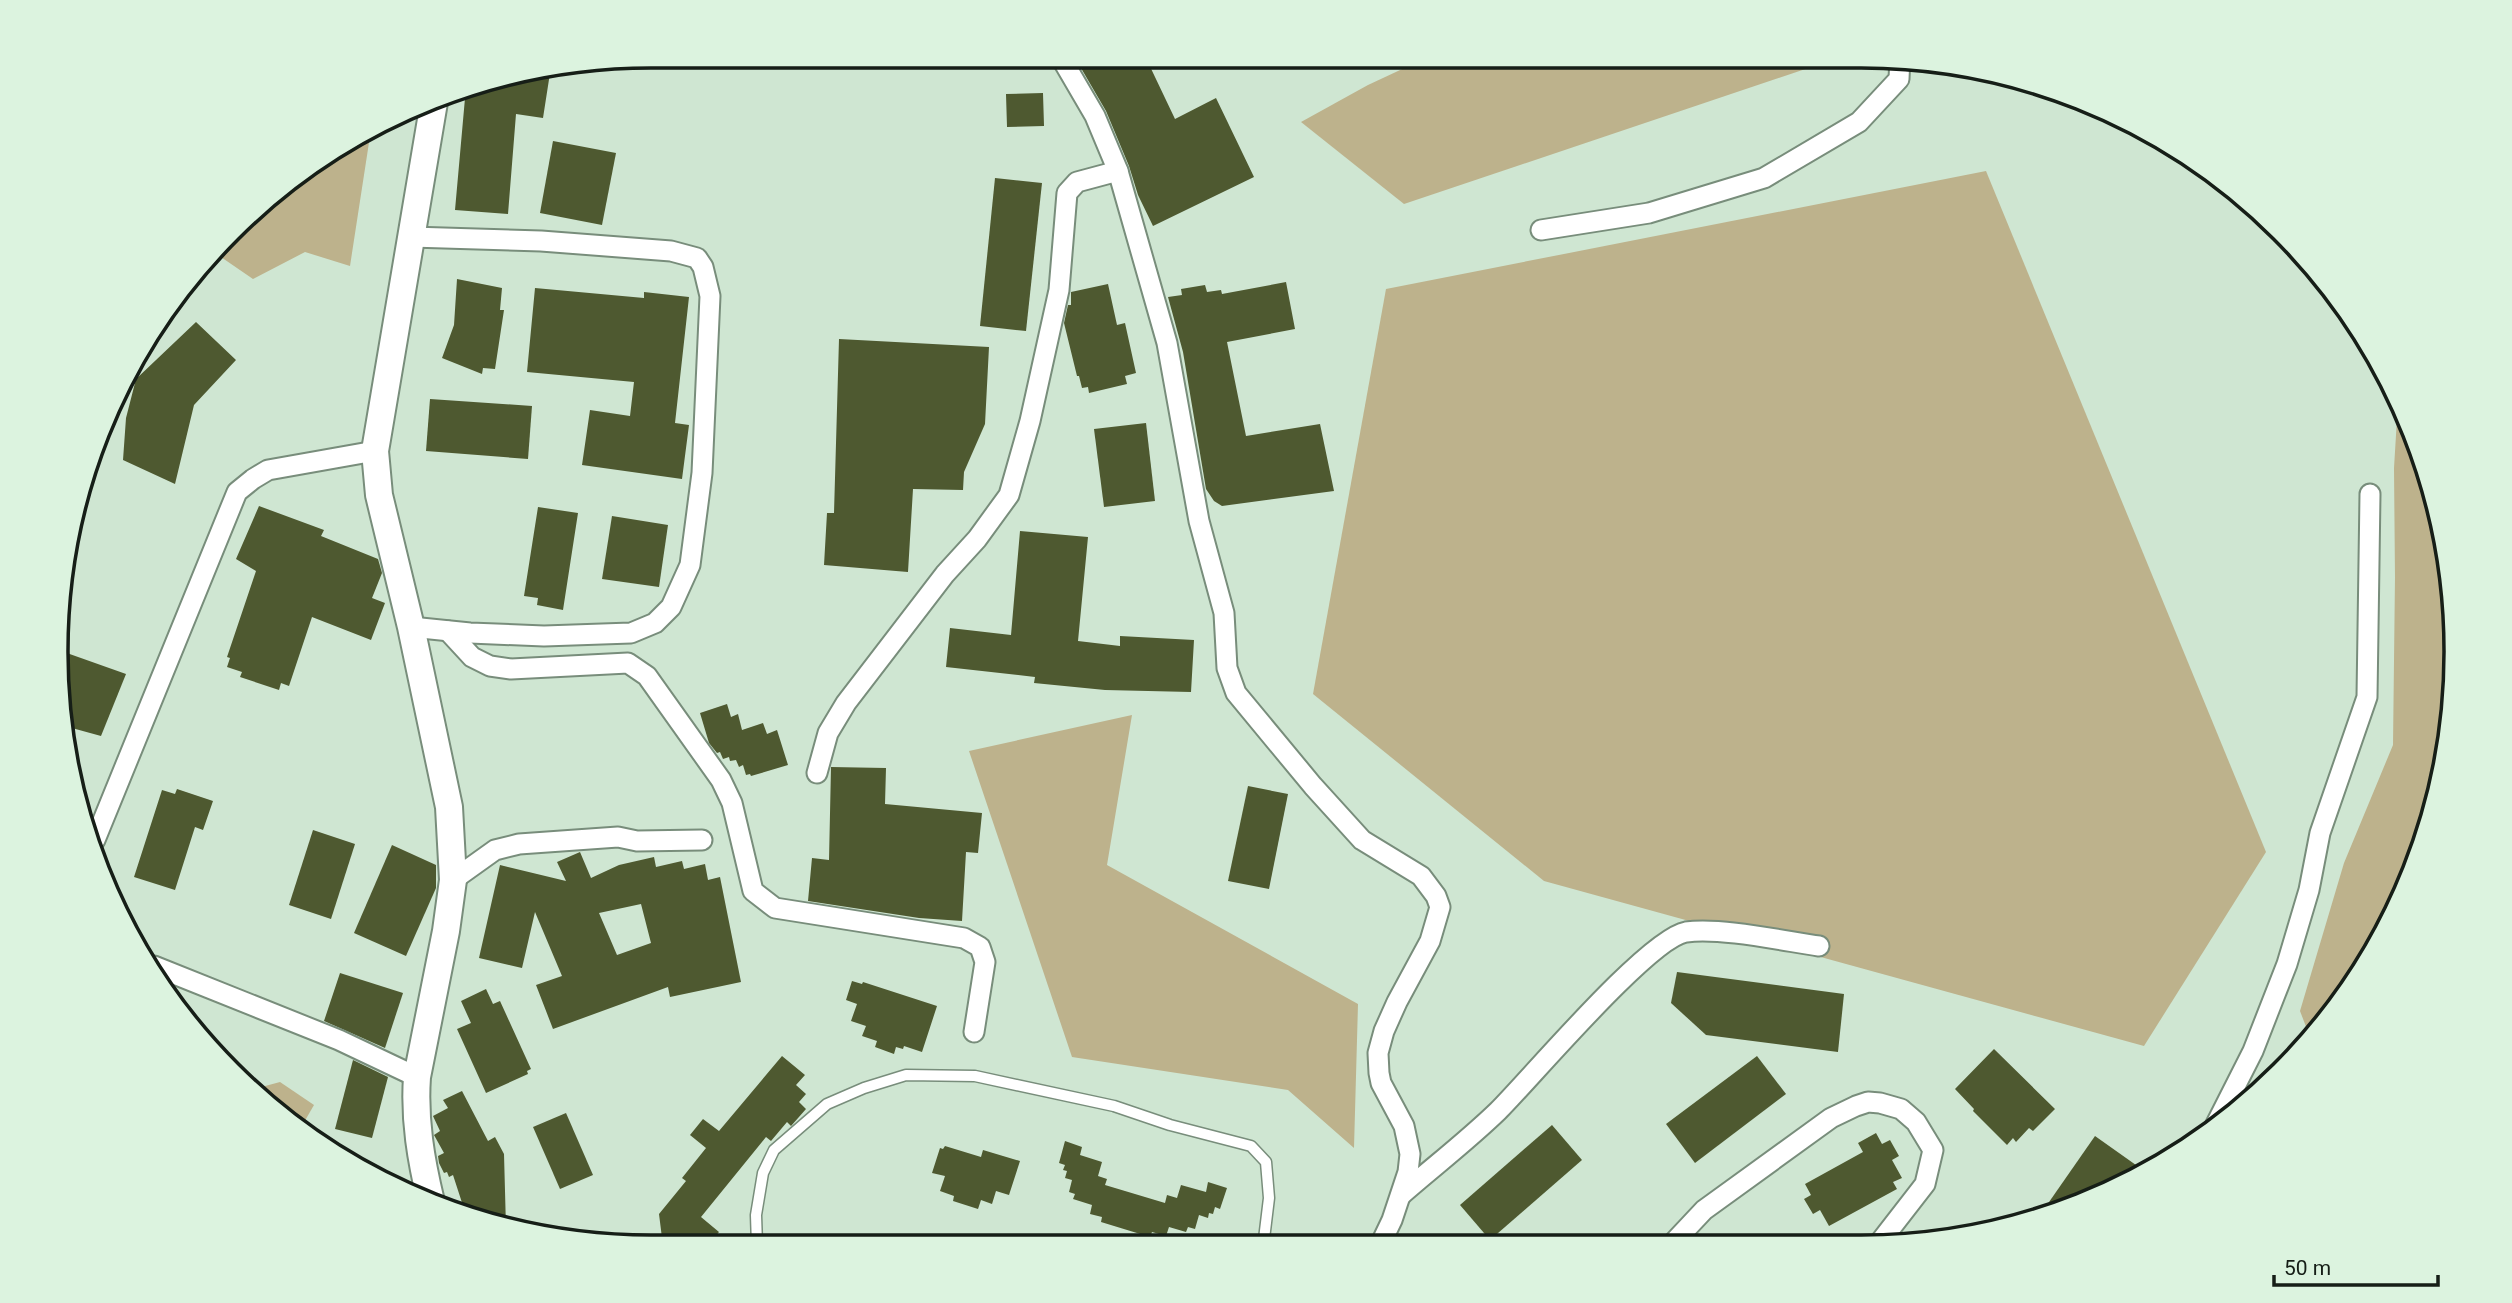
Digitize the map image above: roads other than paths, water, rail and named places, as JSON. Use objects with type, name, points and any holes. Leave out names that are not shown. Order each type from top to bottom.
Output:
[{"type":"street","points":[[1067,68],[1095,116],[1118,171],[1167,343],[1199,521],[1224,613],[1227,668],[1236,694],[1362,840],[1421,876],[1436,895],[1440,907],[1438,922],[1430,941],[1397,1002],[1378,1053],[1381,1083],[1398,1112],[1410,1154],[1408,1172],[1385,1235]]},
{"type":"street","points":[[1541,230],[1649,213],[1763,178],[1859,122],[1899,79],[1899,69]]},
{"type":"street","points":[[428,1190],[421,1160],[417,1077],[446,931],[453,880],[449,807],[411,627],[379,495],[375,451],[431,112]]},
{"type":"street","points":[[817,774],[828,733],[846,703],[944,574],[977,539],[1009,495],[1030,421],[1059,290],[1067,193],[1077,182],[1118,171]]},
{"type":"street","points":[[411,237],[541,241],[671,251],[697,258],[704,267],[710,296],[702,472],[690,565],[671,607],[655,623],[631,633],[544,636],[411,627]]},
{"type":"street","points":[[97,834],[237,492],[268,470],[375,451]]},
{"type":"street","points":[[2225,1107],[2253,1051],[2287,964],[2309,890],[2320,833],[2367,697],[2370,494]]},
{"type":"street","points":[[448,631],[472,657],[490,666],[510,669],[628,663],[647,676],[722,780],[732,803],[753,891],[775,908],[964,937],[979,947],[985,962],[974,1032]]},
{"type":"street","points":[[453,880],[495,850],[519,844],[618,837],[637,841],[702,840]]},
{"type":"street","points":[[1400,1196],[1497,1112],[1618,985],[1660,946],[1685,932],[1720,933],[1819,946]]},
{"type":"street","points":[[163,969],[289,1018],[417,1077]]},
{"type":"street","points":[[1681,1235],[1704,1210],[1831,1118],[1868,1102],[1890,1105],[1908,1114],[1922,1129],[1933,1150],[1925,1184],[1886,1234]]},
{"type":"lane","points":[[757,1235],[756,1215],[764,1173],[775,1150],[827,1104],[864,1088],[906,1075],[975,1076],[1114,1106],[1170,1125],[1251,1146],[1266,1163],[1269,1198],[1264,1235]]}]
